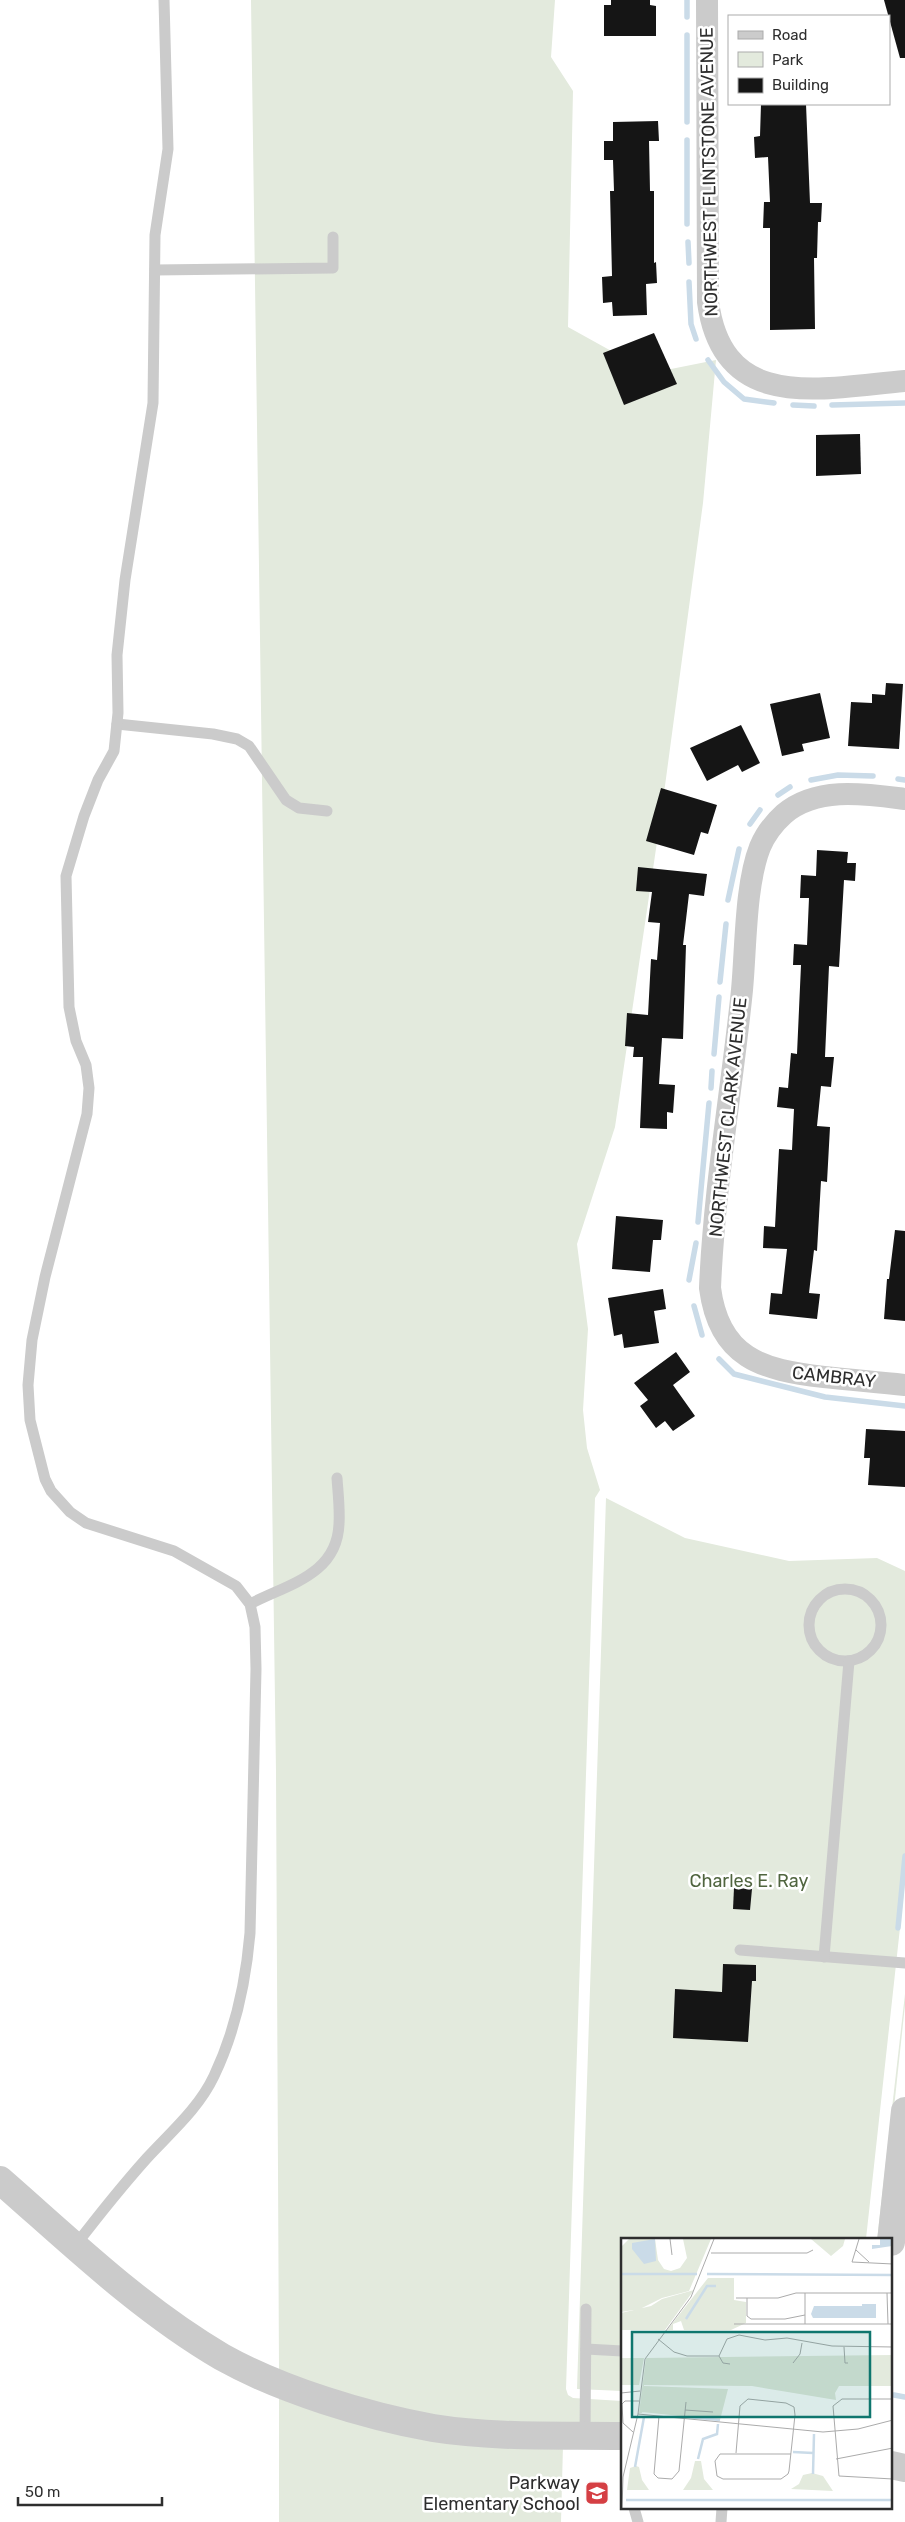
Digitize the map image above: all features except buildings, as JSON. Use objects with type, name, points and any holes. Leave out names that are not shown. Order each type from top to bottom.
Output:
[{"type":"street","name":"NORTHWEST FLINTSTONE AVENUE","points":[[707,0],[708,302],[711,325],[717,340],[736,366],[758,380],[786,388],[823,388],[905,381]]},
{"type":"street","name":"NORTHWEST CLARK AVENUE","points":[[763,1366],[747,1358],[723,1332],[713,1306],[710,1288],[742,991],[751,885],[760,848],[767,833],[785,814],[819,798],[844,794],[905,798]]},
{"type":"street","name":"CAMBRAY","points":[[763,1366],[787,1373],[905,1385]]},
{"type":"street","points":[[896,2240],[905,2112]]},
{"type":"street","points":[[0,2180],[126,2291],[182,2332],[223,2358],[289,2387],[352,2409],[434,2428],[520,2435],[621,2436]]},
{"type":"street","points":[[892,2465],[905,2468]]},
{"type":"lane","points":[[75,2246],[124,2183],[200,2101],[214,2076],[232,2026],[247,1969],[250,1933],[256,1627],[250,1604],[236,1586],[174,1551],[86,1523],[70,1512],[51,1491],[45,1479],[30,1420],[28,1385],[32,1340],[46,1276],[87,1114],[89,1088],[86,1065],[76,1041],[69,1007],[66,876],[84,816],[98,780],[114,752],[117,724],[117,655],[123,599],[153,402],[155,235],[168,148],[164,0]]},
{"type":"lane","points":[[155,270],[333,268],[332,237]]},
{"type":"lane","points":[[117,724],[213,734],[237,739],[249,746],[286,800],[299,808],[327,811]]},
{"type":"lane","points":[[250,1604],[308,1576],[329,1560],[336,1545],[340,1525],[337,1478]]},
{"type":"lane","points":[[839,1589],[855,1590],[869,1598],[876,1606],[881,1622],[880,1632],[874,1647],[862,1657],[849,1661],[837,1661],[824,1655],[814,1645],[809,1632],[810,1617],[816,1604],[826,1594],[839,1589]]},
{"type":"lane","points":[[824,1956],[849,1661]]},
{"type":"lane","points":[[740,1950],[905,1963]]},
{"type":"lane","points":[[586,2309],[586,2435]]},
{"type":"lane","points":[[586,2350],[621,2351]]},
{"type":"green space","points":[[251,0],[555,0],[551,57],[573,91],[568,327],[651,373],[716,360],[703,503],[662,808],[615,1127],[577,1244],[588,1329],[583,1410],[587,1448],[600,1490],[595,1498],[566,2389],[568,2395],[573,2398],[621,2401],[621,2425],[506,2424],[436,2418],[376,2404],[279,2371],[276,1772]]},
{"type":"green space","name":"Charles E. Ray","points":[[606,1498],[685,1538],[789,1561],[877,1558],[905,1571],[905,1882],[866,2238],[621,2238],[621,2391],[577,2389]]},
{"type":"green space","points":[[905,1994],[880,2238],[877,2238]]},
{"type":"green space","points":[[279,2394],[563,2445],[561,2522],[279,2522]]},
{"type":"waterway","points":[[687,0],[687,17]]},
{"type":"waterway","points":[[687,35],[687,122]]},
{"type":"waterway","points":[[687,140],[687,224]]},
{"type":"waterway","points":[[688,242],[689,263]]},
{"type":"waterway","points":[[689,282],[691,324],[696,339]]},
{"type":"waterway","points":[[708,360],[724,382],[744,399],[774,403]]},
{"type":"waterway","points":[[832,405],[905,403]]},
{"type":"waterway","points":[[793,405],[814,406]]},
{"type":"waterway","points":[[811,780],[838,775],[873,776]]},
{"type":"waterway","points":[[898,779],[905,780]]},
{"type":"waterway","points":[[778,795],[790,787]]},
{"type":"waterway","points":[[750,824],[760,810]]},
{"type":"waterway","points":[[728,900],[739,849]]},
{"type":"waterway","points":[[720,982],[726,924]]},
{"type":"waterway","points":[[714,1054],[719,997]]},
{"type":"waterway","points":[[711,1088],[712,1071]]},
{"type":"waterway","points":[[698,1222],[709,1103]]},
{"type":"waterway","points":[[689,1280],[696,1243]]},
{"type":"waterway","points":[[694,1306],[702,1335]]},
{"type":"waterway","points":[[719,1359],[734,1374],[825,1397],[905,1406]]},
{"type":"waterway","points":[[898,1928],[905,1856]]},
{"type":"waterway","points":[[894,2395],[905,2397]]},
{"type":"place","name":"Parkway Elementary School","points":[[597,2493]]}]
